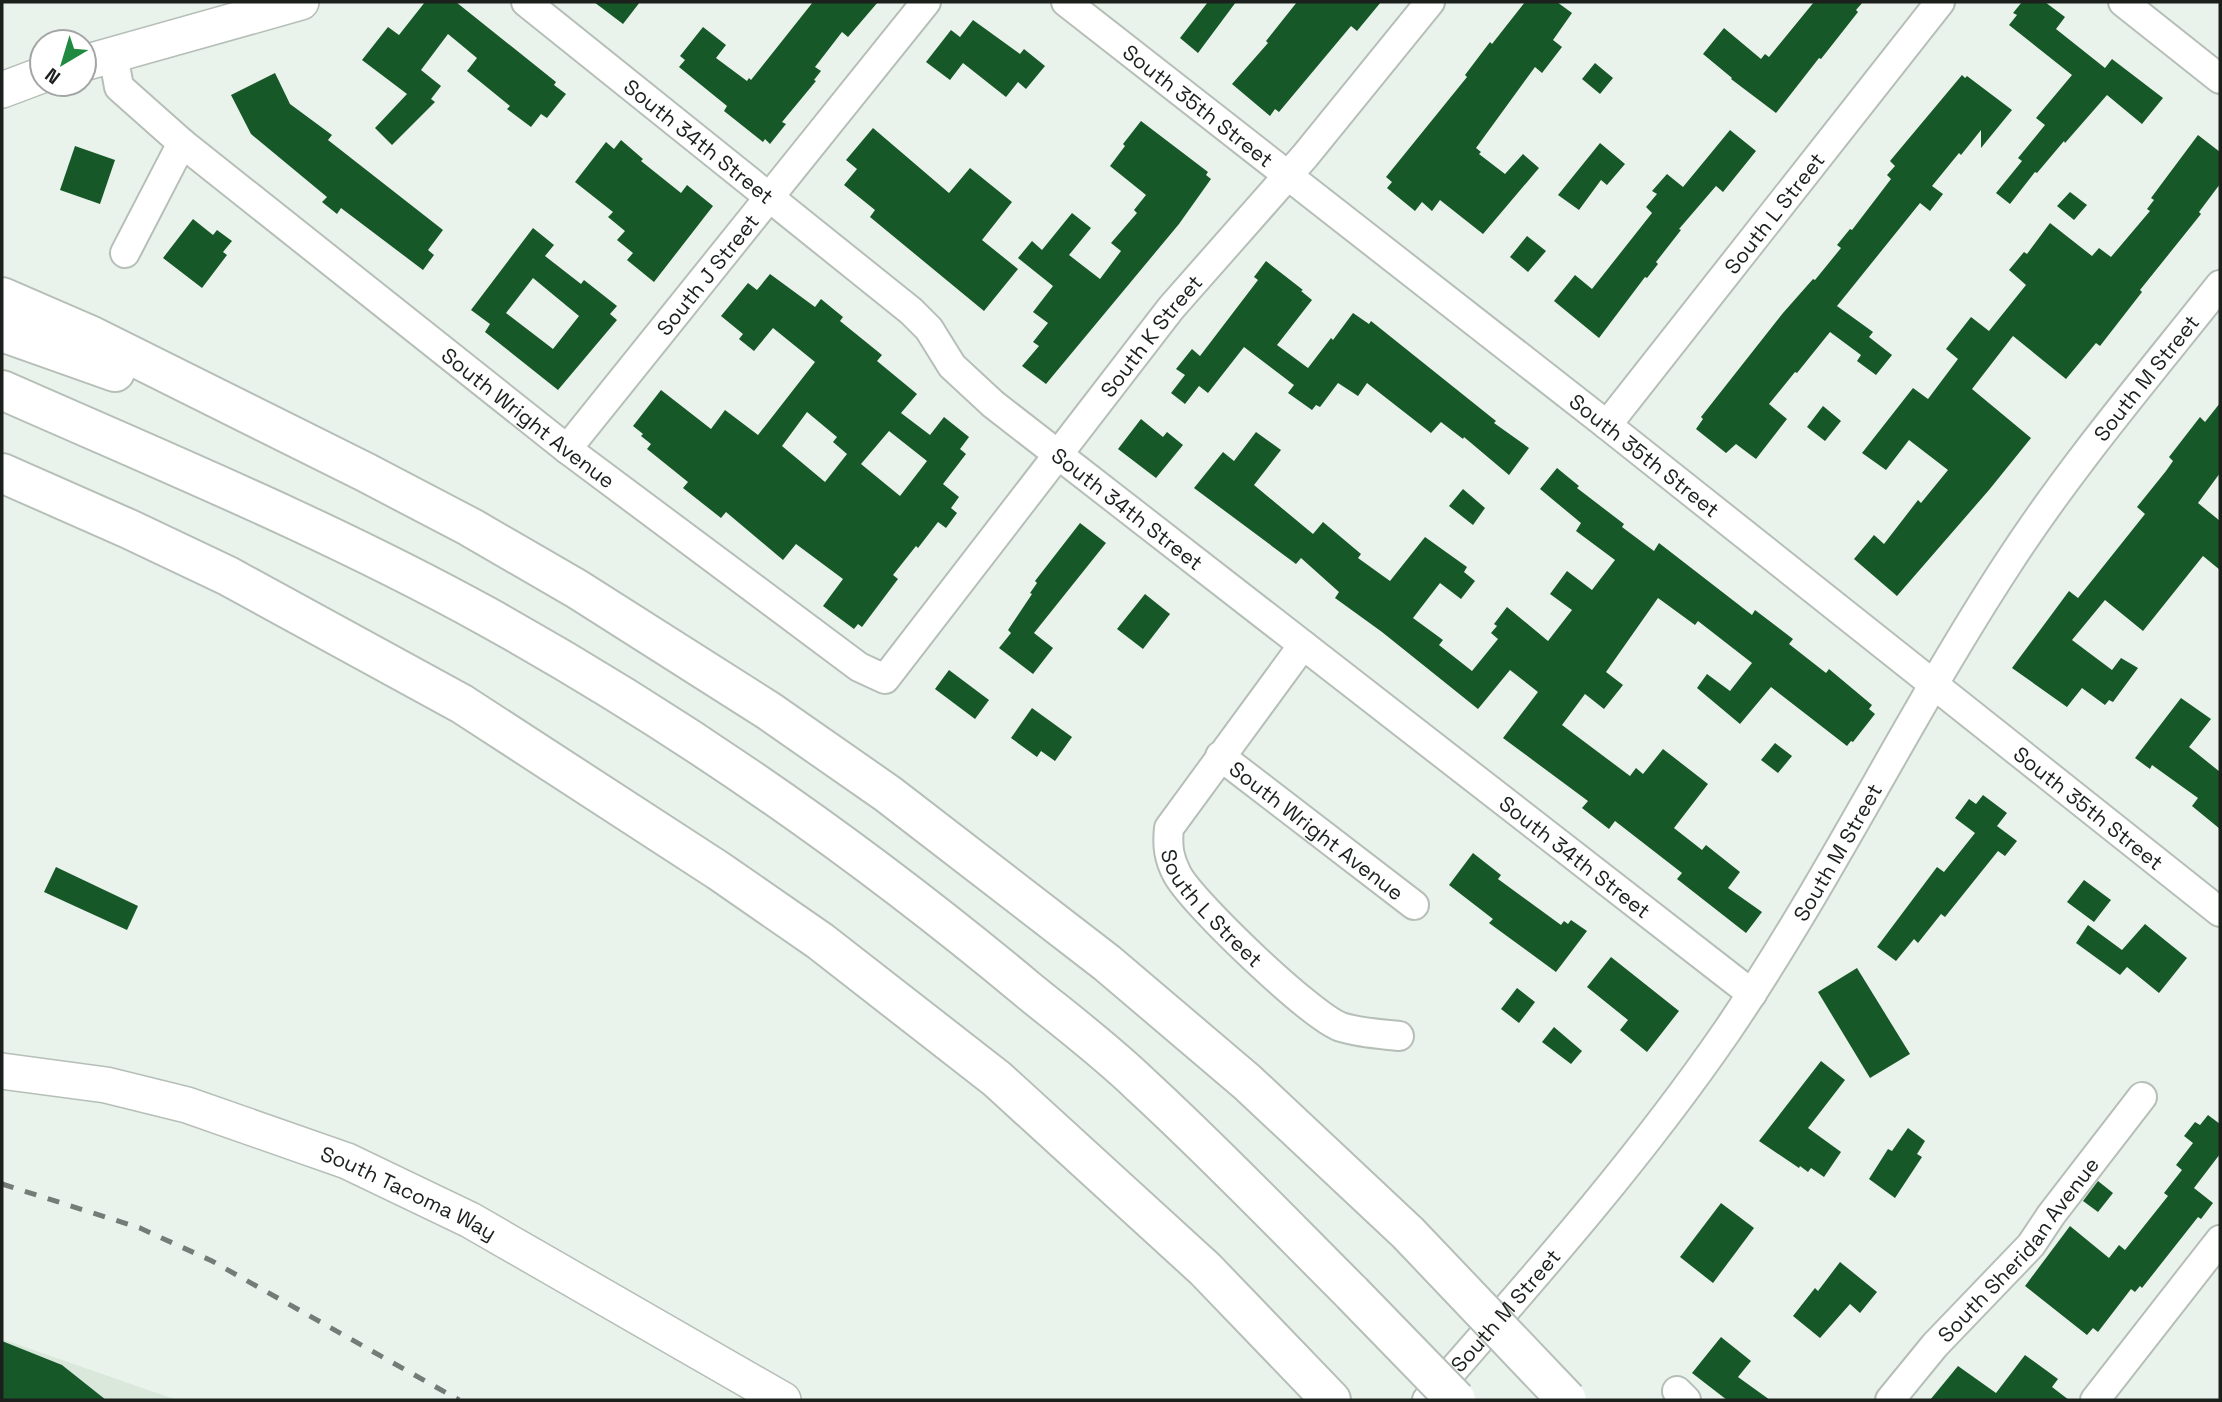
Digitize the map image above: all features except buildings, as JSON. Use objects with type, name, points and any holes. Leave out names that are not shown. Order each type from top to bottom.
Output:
[{"type":"highway","points":[[2,297],[92,336],[423,502],[578,589],[769,711],[877,787],[1016,891],[1247,1082],[1408,1233],[1567,1400]]},
{"type":"highway","points":[[2,332],[285,433]]},
{"type":"highway","points":[[2,390],[305,523],[488,617],[683,735],[771,793],[902,888],[1139,1082],[1456,1400]]},
{"type":"highway","points":[[2,473],[129,528],[228,576],[462,704],[719,871],[809,933],[997,1079],[1205,1269],[1331,1400]]},
{"type":"main road","points":[[99,58],[301,2]]},
{"type":"main road","points":[[2,90],[28,80]]},
{"type":"main road","name":"South Tacoma Way","points":[[2,1071],[106,1085],[187,1105],[347,1161],[482,1227],[783,1400]]},
{"type":"street","name":"South 34th Street","points":[[526,2],[911,311],[929,329],[946,358],[968,383],[1752,994]]},
{"type":"street","name":"South J Street","points":[[566,449],[926,2]]},
{"type":"street","name":"South 35th Street","points":[[1066,2],[1607,425],[2220,912]]},
{"type":"street","name":"South K Street","points":[[885,679],[1171,308],[1305,156],[1430,2]]},
{"type":"street","name":"South L Street","points":[[1607,425],[1940,2]]},
{"type":"street","points":[[2123,2],[2220,79]]},
{"type":"street","name":"South Wright Avenue","points":[[99,58],[119,87],[182,143],[566,449],[859,667],[885,679]]},
{"type":"street","points":[[125,253],[182,143]]},
{"type":"street","name":"South M Street","points":[[1427,1400],[1558,1250],[1698,1072],[1785,943],[1978,610],[2049,504],[2220,285]]},
{"type":"street","name":"South L Street","points":[[1303,645],[1169,828],[1167,844],[1178,877],[1199,904],[1308,1006],[1339,1026],[1399,1036]]},
{"type":"street","name":"South Wright Avenue","points":[[1220,756],[1414,905]]},
{"type":"street","name":"South Sheridan Avenue","points":[[1890,1400],[1935,1345],[2031,1245],[2142,1097]]},
{"type":"street","points":[[2095,1400],[2220,1240]]},
{"type":"shaded area","points":[[2,1339],[177,1400],[2,1400]]},
{"type":"railway","points":[[2,1184],[140,1228],[212,1261],[459,1400]]}]
